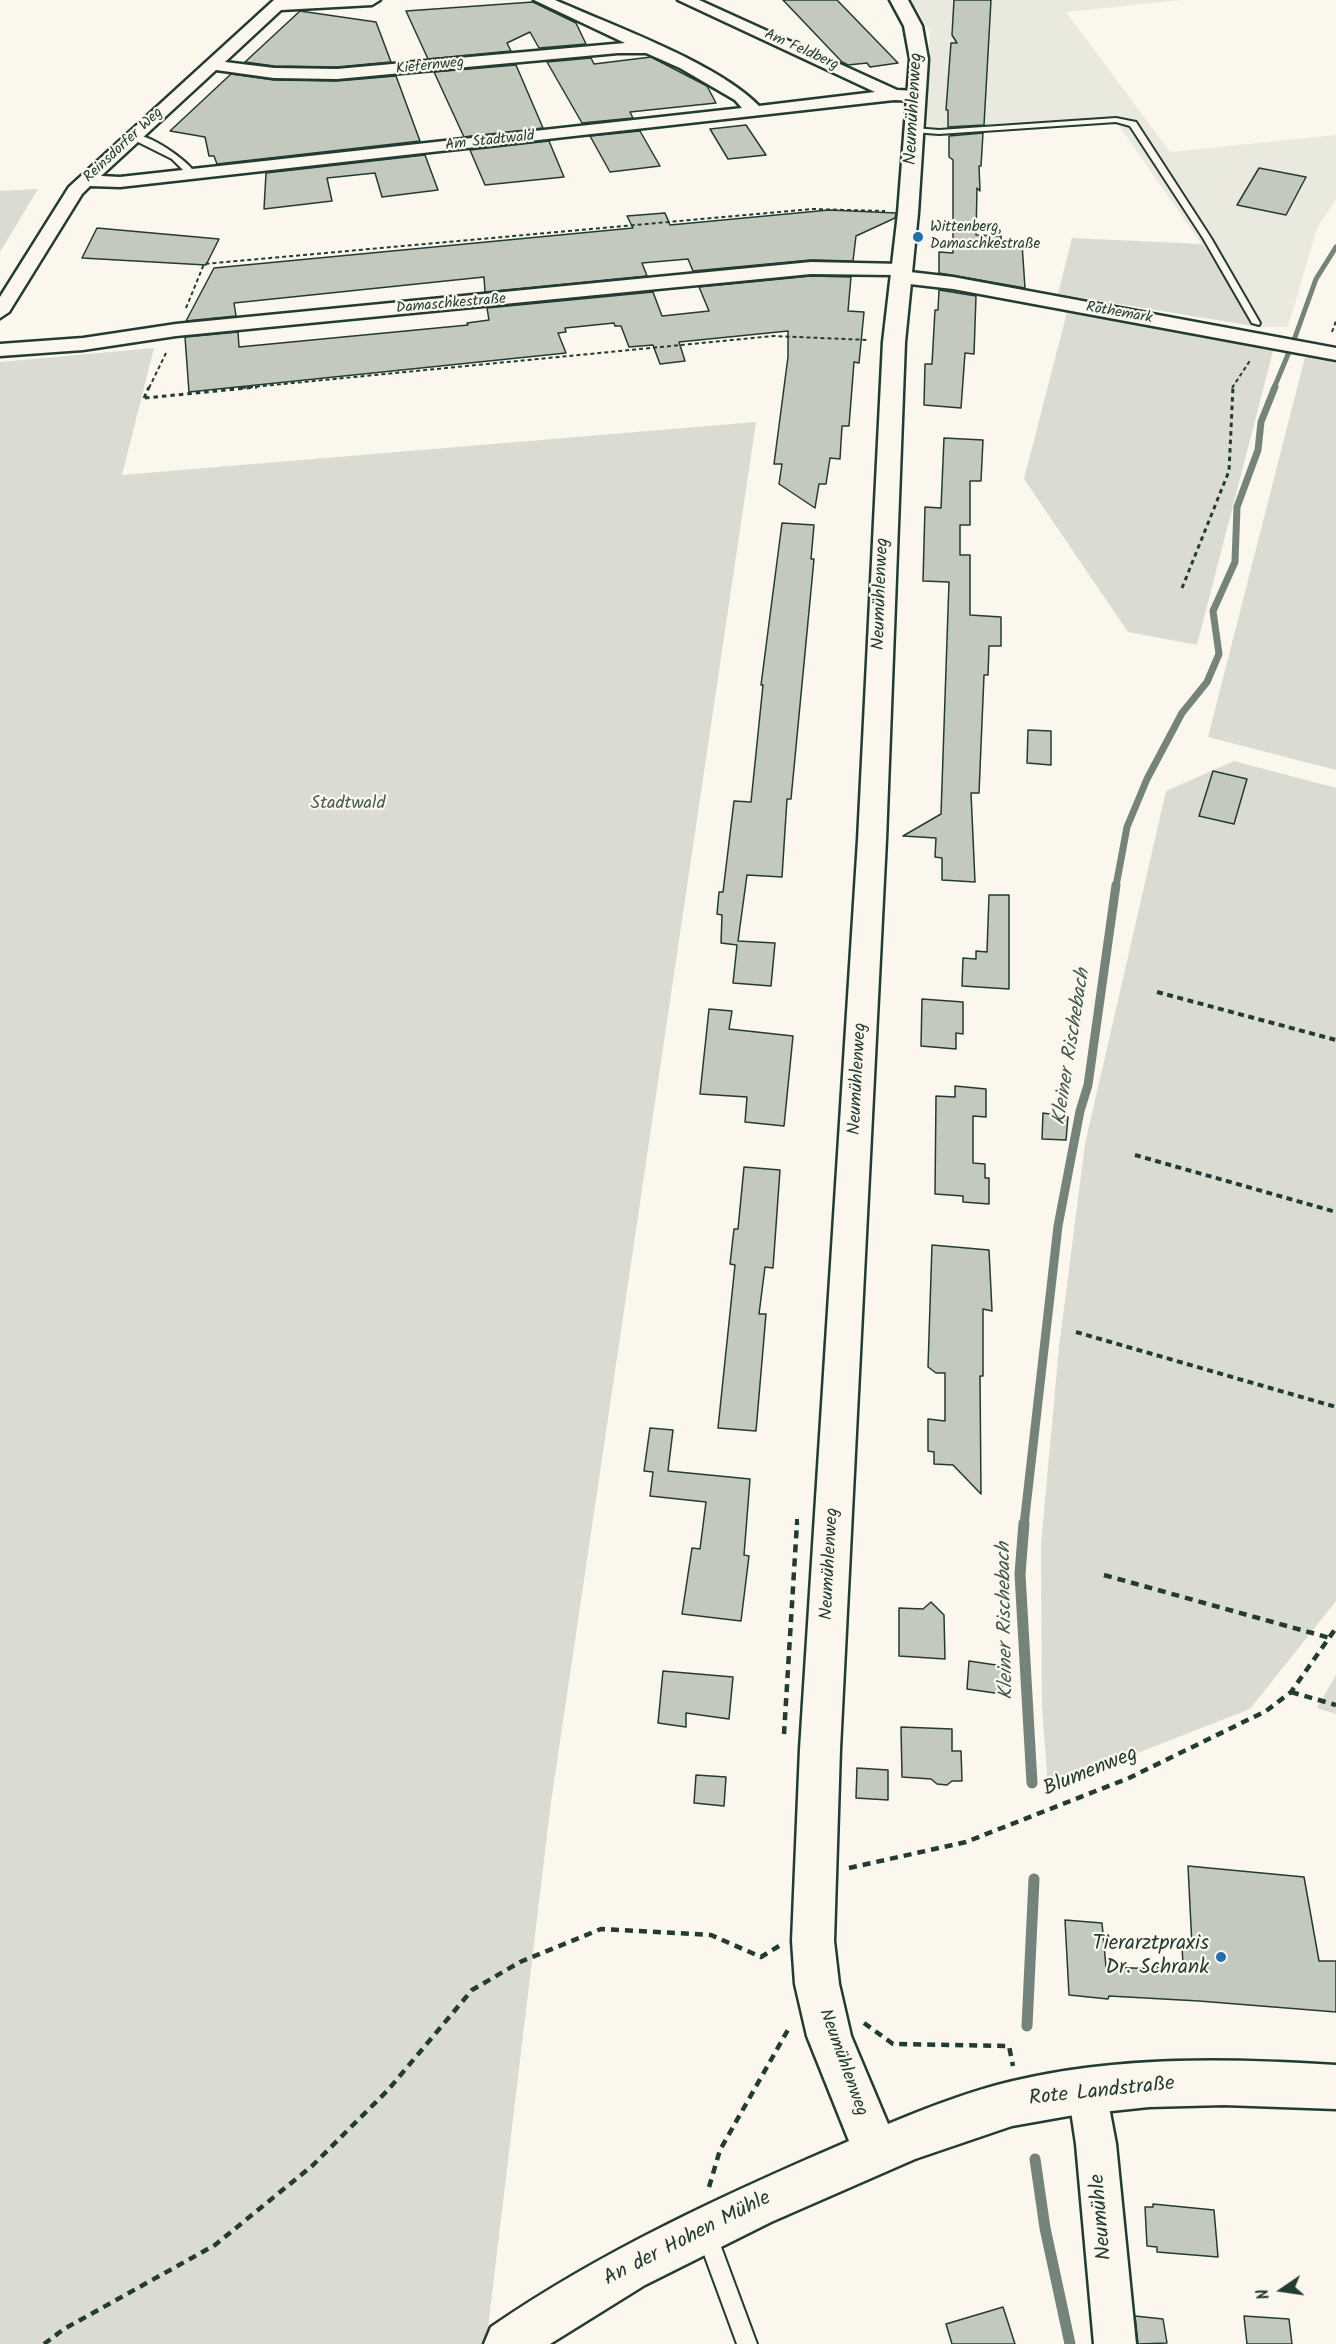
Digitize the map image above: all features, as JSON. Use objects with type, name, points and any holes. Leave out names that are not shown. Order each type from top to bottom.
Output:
[{"type":"street","name":"Reinsdorfer Weg","points":[[0,312],[75,190],[281,2],[295,6],[372,0]]},
{"type":"street","name":"Kiefernweg","points":[[542,0],[686,65],[741,97],[755,112]]},
{"type":"street","name":"Am Feldberg","points":[[686,0],[894,95],[917,96]]},
{"type":"street","name":"Neumühlenweg","points":[[877,2152],[829,2036],[817,1984],[813,1925],[872,840],[894,342],[908,213],[917,96],[919,49],[913,26],[899,0]]},
{"type":"street","name":"Kiefernweg","points":[[214,64],[274,73],[316,75],[389,71],[618,48],[645,48]]},
{"type":"street","name":"Am Stadtwald","points":[[86,181],[102,183],[192,174],[894,95]]},
{"type":"street","name":"Damaschkestraße","points":[[0,350],[83,344],[176,330],[811,268],[902,274]]},
{"type":"street","name":"Rothemark","points":[[902,274],[1259,332],[1292,346],[1336,354]]},
{"type":"street","name":"Rote Landstraße","points":[[877,2152],[956,2121],[1022,2102],[1087,2091],[1199,2083],[1336,2087]]},
{"type":"street","name":"Neumühle","points":[[1087,2091],[1096,2144],[1115,2344]]},
{"type":"street","name":"An der Hohen Mühle","points":[[508,2344],[616,2275],[705,2228],[877,2152]]},
{"type":"lane","points":[[914,130],[939,132],[1116,120],[1133,124],[1207,238],[1259,332]]},
{"type":"lane","points":[[133,136],[190,168],[192,174]]},
{"type":"lane","points":[[705,2228],[747,2344]]},
{"type":"path","points":[[204,264],[812,209],[908,213]]},
{"type":"path","points":[[1182,588],[1229,471],[1232,389],[1259,332]]},
{"type":"path","points":[[144,398],[773,336],[894,342]]},
{"type":"path","points":[[1157,992],[1336,1040]]},
{"type":"path","points":[[1135,1155],[1336,1212]]},
{"type":"path","points":[[1076,1332],[1336,1407]]},
{"type":"path","points":[[1104,1575],[1330,1638]]},
{"type":"path","name":"Blumenweg","points":[[815,1868],[851,1868],[966,1842],[1129,1778],[1266,1711],[1291,1692],[1336,1628]]},
{"type":"path","points":[[1291,1692],[1336,1705]]},
{"type":"path","points":[[44,2344],[64,2329],[215,2245],[312,2166],[388,2090],[472,1990],[520,1962],[601,1929],[711,1935],[761,1958],[813,1925]]},
{"type":"path","points":[[858,2017],[893,2044],[1009,2046],[1022,2102]]},
{"type":"shaded area","points":[[911,0],[1182,0],[1066,12],[1170,152],[1336,135],[1336,199],[1317,228],[1288,327],[1259,327],[1118,124],[927,137],[930,32]]},
{"type":"green space","points":[[38,189],[0,252],[0,191]]},
{"type":"green space","points":[[1072,238],[1202,244],[1259,327],[1058,294]]},
{"type":"green space","points":[[1067,312],[1246,343],[1273,351],[1197,645],[1128,632],[1024,479]]},
{"type":"green space","name":"Stadtwald","points":[[154,348],[122,475],[756,422],[551,1802],[486,2344],[0,2344],[0,362]]},
{"type":"green space","points":[[1305,357],[1336,363],[1336,770],[1208,737]]},
{"type":"green space","points":[[1234,761],[1336,788],[1336,1601],[1250,1709],[1048,1788],[1042,1706],[1041,1544],[1059,1347],[1085,1144],[1166,791]]},
{"type":"green space","points":[[1336,1675],[1336,1714],[1317,1708]]},
{"type":"building","points":[[783,0],[837,0],[898,63],[870,67],[867,63],[848,65],[842,62]]},
{"type":"building","points":[[954,0],[991,0],[984,125],[948,127],[948,110],[946,110],[951,43],[957,43],[952,35]]},
{"type":"building","points":[[533,2],[576,23],[586,44],[539,48],[530,32],[507,43],[511,51],[428,59],[406,11]]},
{"type":"building","points":[[300,11],[376,22],[391,62],[337,67],[274,66],[245,62]]},
{"type":"building","points":[[651,57],[707,86],[716,103],[630,112],[633,118],[582,123],[547,62],[591,58],[594,64]]},
{"type":"building","points":[[516,65],[543,128],[464,137],[434,72]]},
{"type":"building","points":[[231,74],[274,80],[337,81],[396,76],[420,141],[217,164],[214,156],[209,156],[205,137],[170,131]]},
{"type":"building","points":[[746,125],[766,155],[728,159],[710,129]]},
{"type":"building","points":[[640,131],[660,166],[610,172],[590,136]]},
{"type":"building","points":[[983,133],[981,166],[979,166],[980,191],[977,188],[976,235],[1001,236],[1001,243],[1022,244],[1025,288],[939,273],[939,252],[953,253],[953,160],[949,157],[949,136]]},
{"type":"building","points":[[549,141],[564,177],[485,185],[470,150]]},
{"type":"building","points":[[425,155],[438,190],[382,197],[375,173],[327,178],[332,201],[264,209],[266,173]]},
{"type":"building","points":[[1259,168],[1306,177],[1286,215],[1237,205]]},
{"type":"building","points":[[829,210],[896,213],[895,218],[856,236],[853,261],[811,260],[693,271],[688,259],[642,263],[647,276],[485,292],[484,277],[234,303],[236,316],[186,321],[214,268],[633,228],[627,216],[665,213],[670,225]]},
{"type":"building","points":[[97,228],[219,239],[206,265],[82,258]]},
{"type":"building","points":[[811,276],[851,277],[848,311],[864,312],[859,363],[854,362],[849,426],[842,426],[840,459],[830,458],[826,484],[819,484],[815,508],[779,484],[782,464],[774,464],[788,357],[788,331],[679,342],[685,361],[660,364],[653,345],[629,347],[621,326],[615,326],[614,323],[565,328],[566,332],[558,333],[566,353],[189,392],[185,337],[238,332],[239,347],[468,325],[467,323],[489,320],[487,308],[653,292],[662,316],[709,311],[699,287]]},
{"type":"building","points":[[939,290],[976,296],[974,354],[965,353],[961,408],[924,405],[925,364],[932,364],[935,310],[938,310]]},
{"type":"building","points":[[944,438],[983,440],[981,481],[970,481],[970,525],[960,525],[960,555],[970,555],[970,615],[1001,617],[1001,646],[989,646],[988,675],[984,675],[979,793],[971,793],[975,882],[942,880],[942,858],[935,857],[936,838],[903,836],[941,814],[949,582],[923,581],[925,507],[941,508]]},
{"type":"building","points":[[782,523],[814,525],[811,559],[814,559],[791,799],[787,799],[782,877],[747,875],[738,941],[775,943],[771,986],[733,983],[737,945],[721,943],[722,915],[717,914],[719,892],[723,892],[734,801],[751,802],[763,685],[761,685]]},
{"type":"building","points":[[1028,730],[1051,731],[1051,765],[1027,763]]},
{"type":"building","points":[[1213,771],[1247,779],[1234,824],[1199,816]]},
{"type":"building","points":[[989,895],[1009,895],[1009,989],[962,986],[963,958],[976,959],[976,951],[987,952]]},
{"type":"building","points":[[922,999],[963,1002],[963,1034],[956,1033],[956,1049],[921,1046]]},
{"type":"building","points":[[709,1009],[732,1011],[729,1029],[793,1036],[784,1126],[745,1122],[747,1097],[700,1094]]},
{"type":"building","points":[[955,1086],[986,1089],[986,1117],[973,1116],[973,1163],[985,1164],[985,1178],[989,1178],[989,1204],[963,1202],[963,1196],[935,1194],[936,1096],[955,1097]]},
{"type":"building","points":[[1043,1113],[1068,1117],[1066,1140],[1042,1139]]},
{"type":"building","points":[[744,1167],[780,1170],[773,1268],[765,1267],[759,1314],[766,1314],[756,1431],[718,1428],[735,1265],[730,1264],[734,1229],[738,1229]]},
{"type":"building","points":[[932,1245],[989,1250],[992,1311],[983,1309],[983,1376],[980,1376],[981,1494],[953,1465],[934,1464],[934,1452],[928,1451],[928,1419],[945,1421],[945,1373],[936,1373],[928,1367]]},
{"type":"building","points":[[650,1428],[673,1430],[668,1471],[750,1479],[744,1555],[749,1556],[741,1621],[682,1614],[692,1548],[700,1549],[706,1502],[650,1496],[653,1472],[644,1471]]},
{"type":"building","points":[[931,1602],[944,1615],[945,1659],[899,1656],[899,1608],[923,1609]]},
{"type":"building","points":[[969,1661],[1003,1666],[1002,1694],[967,1689]]},
{"type":"building","points":[[663,1671],[733,1677],[729,1719],[686,1713],[686,1727],[658,1723]]},
{"type":"building","points":[[901,1727],[952,1729],[952,1751],[961,1751],[962,1781],[952,1781],[947,1785],[937,1784],[931,1779],[902,1777]]},
{"type":"building","points":[[857,1768],[888,1770],[888,1800],[856,1798]]},
{"type":"building","points":[[696,1775],[726,1777],[724,1806],[694,1803]]},
{"type":"building","points":[[1188,1866],[1304,1877],[1319,1961],[1336,1961],[1336,2012],[1199,2001],[1109,1996],[1108,1999],[1069,1995],[1065,1920],[1102,1923],[1106,1967],[1158,1969],[1157,1964],[1183,1964],[1182,1946],[1192,1946]]},
{"type":"building","points":[[1153,2204],[1214,2210],[1218,2257],[1157,2252],[1157,2247],[1147,2246],[1145,2207],[1153,2207]]},
{"type":"building","points":[[1003,2307],[1015,2344],[952,2344],[946,2324]]},
{"type":"building","points":[[1135,2316],[1163,2319],[1167,2343],[1138,2344]]},
{"type":"building","points":[[1244,2316],[1289,2319],[1292,2344],[1247,2344]]},
{"type":"waterway","name":"Kleiner Rischebach","points":[[1294,340],[1316,279],[1336,247]]},
{"type":"waterway","name":"Kleiner Rischebach","points":[[1274,388],[1289,352]]},
{"type":"waterway","name":"Kleiner Rischebach","points":[[1116,886],[1127,827],[1147,779],[1182,713],[1207,682],[1219,654],[1213,611],[1235,562],[1237,507],[1258,450],[1261,422],[1275,387]]},
{"type":"waterway","name":"Kleiner Rischebach","points":[[1024,1525],[1058,1226],[1080,1111],[1088,1085],[1116,885]]},
{"type":"waterway","name":"Kleiner Rischebach","points":[[1024,1523],[1020,1574],[1032,1783]]},
{"type":"waterway","name":"Kleiner Rischebach","points":[[1027,2026],[1034,1879]]},
{"type":"waterway","name":"Kleiner Rischebach","points":[[1035,2159],[1045,2228],[1070,2344]]},
{"type":"place","name":"Wittenberg, Damaschkestraße","points":[[918,237]]},
{"type":"place","name":"Tierarztpraxis Dr. Schrank","points":[[1221,1957]]}]
